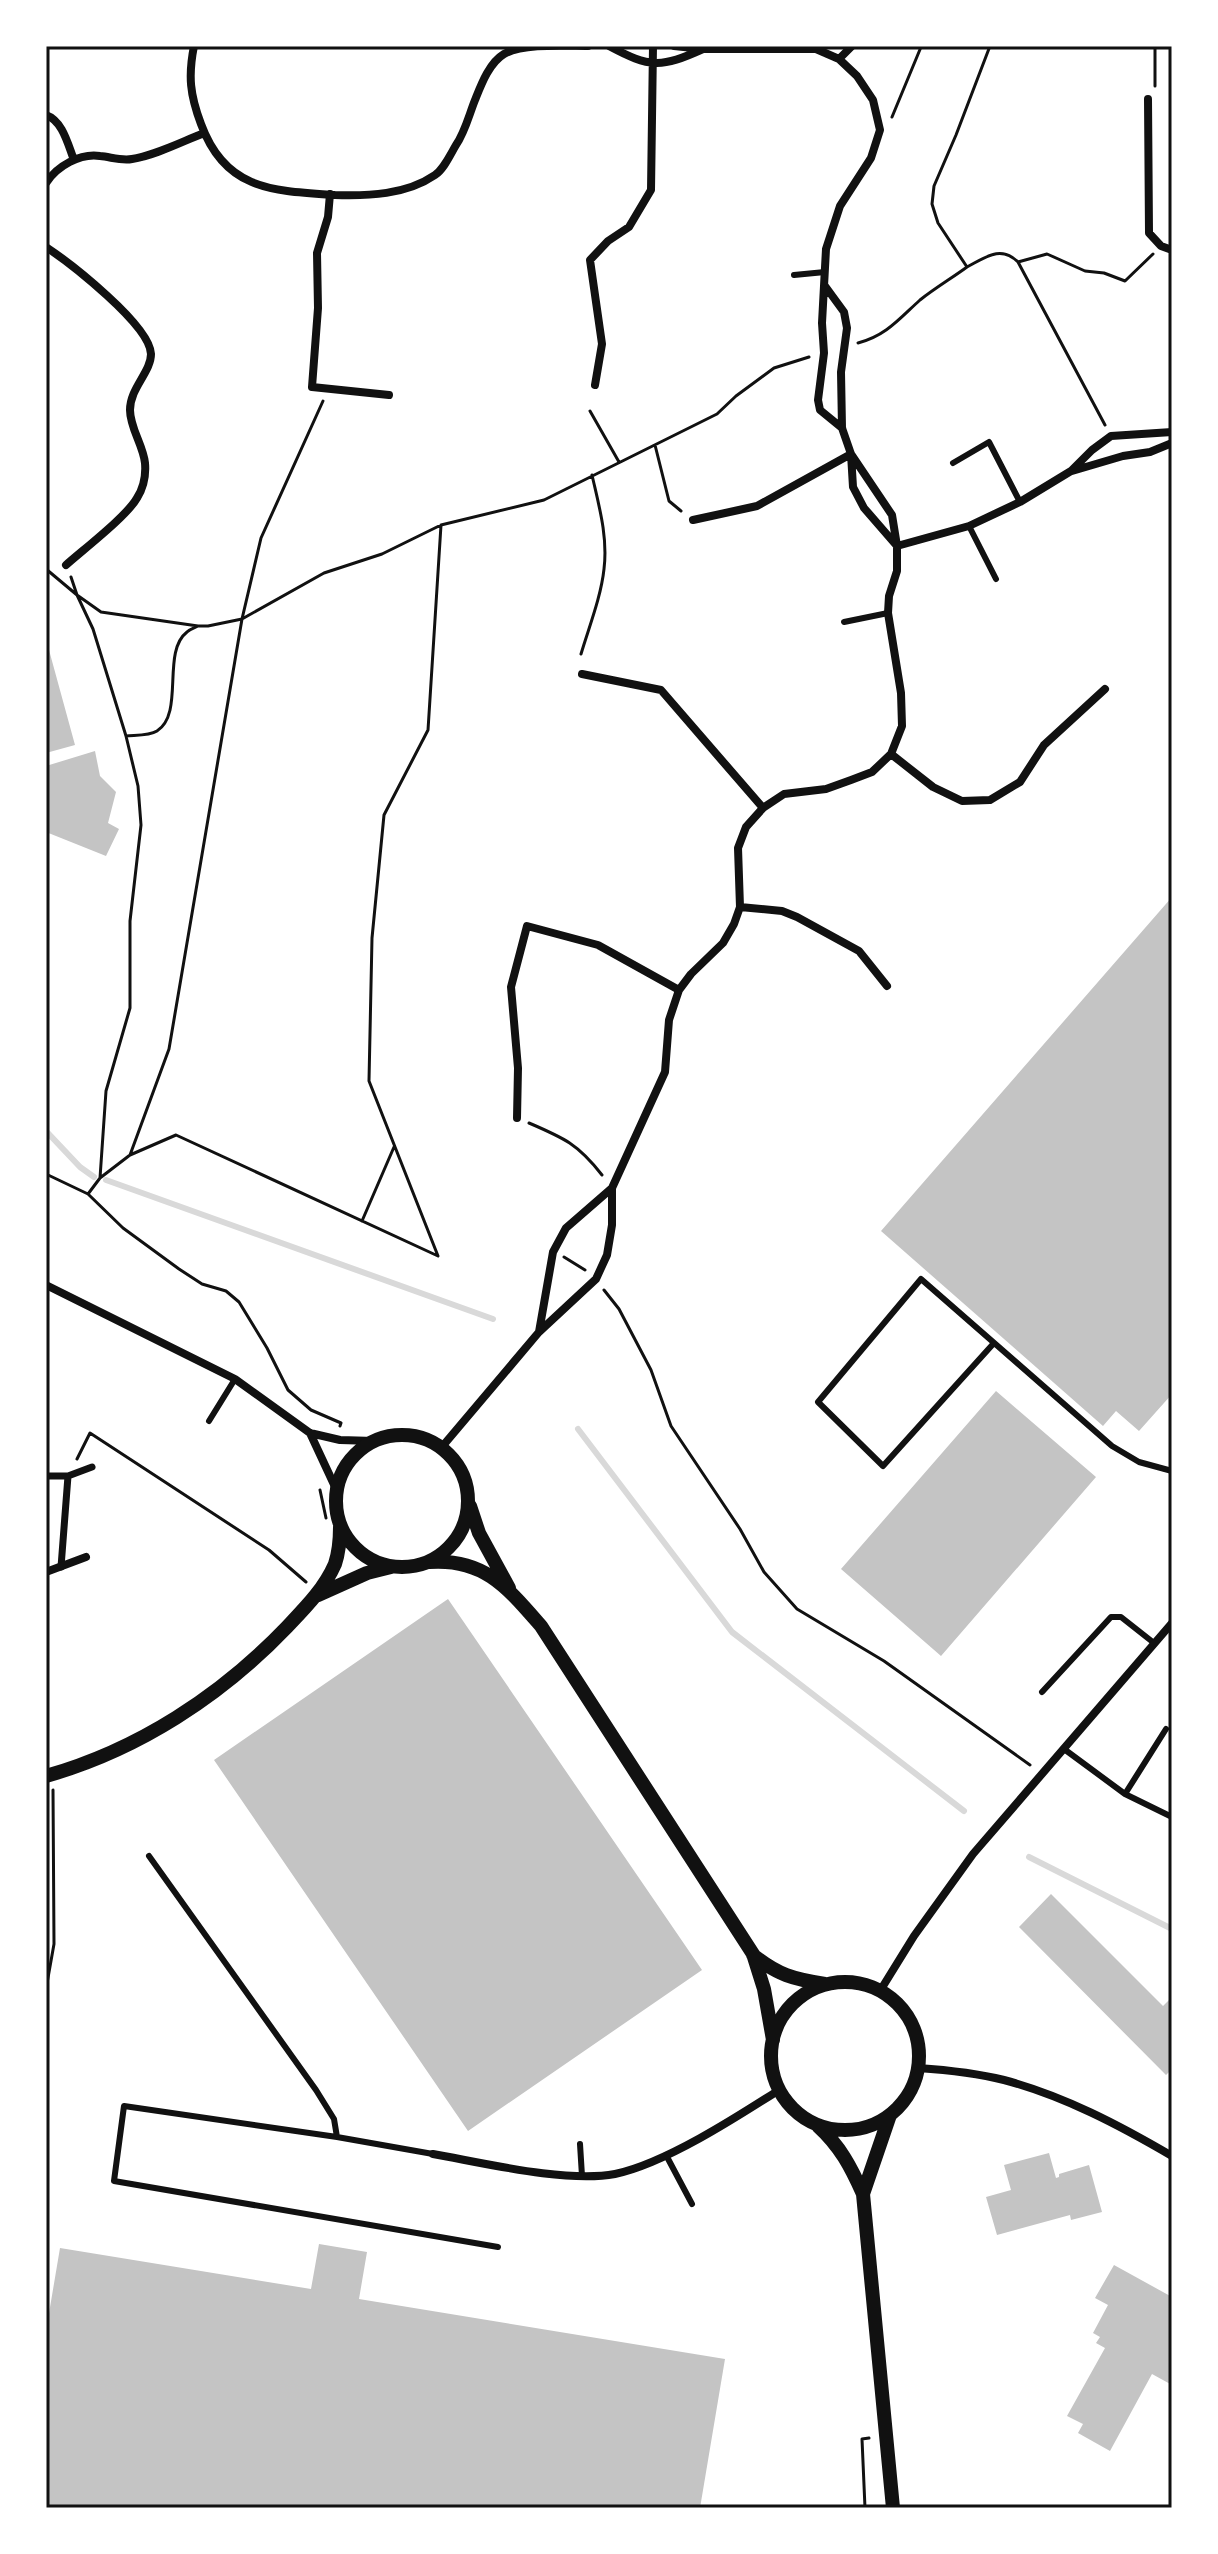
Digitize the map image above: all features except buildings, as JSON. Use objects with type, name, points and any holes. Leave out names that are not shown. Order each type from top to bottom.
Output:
[{"type":"street","points":[[194,46],[189,75],[191,94],[204,133],[224,165],[241,178],[284,190],[354,196],[390,193],[438,174],[460,139],[487,73],[503,54],[539,46],[588,46]]},
{"type":"street","points":[[609,46],[653,64],[680,60],[703,47]]},
{"type":"street","points":[[595,385],[602,344],[590,260],[608,241],[629,227],[651,190],[653,46]]},
{"type":"street","points":[[674,46],[816,49],[839,59],[857,76],[873,100],[880,130],[871,158],[840,206],[826,249],[822,323],[824,353],[818,400],[820,410],[842,428]]},
{"type":"street","points":[[839,59],[852,46]]},
{"type":"street","points":[[1148,99],[1149,233],[1161,246],[1172,250]]},
{"type":"street","points":[[46,115],[52,117],[64,134],[74,160]]},
{"type":"street","points":[[46,183],[55,172],[74,160],[96,155],[128,160],[144,157],[204,133]]},
{"type":"street","points":[[330,194],[328,217],[317,253],[318,308],[312,387],[389,395]]},
{"type":"street","points":[[46,247],[97,286],[146,336],[151,351],[151,359],[131,395],[130,412],[143,455],[143,486],[132,506],[66,565]]},
{"type":"street","points":[[539,1332],[553,1252],[566,1228],[612,1188],[665,1072],[669,1020],[679,990],[723,943],[740,907],[738,848],[746,827],[763,808],[784,794],[826,789],[872,772],[891,754],[902,726],[901,693],[888,613],[889,596],[897,571],[892,515],[851,454],[842,428],[841,372],[847,328],[844,312],[825,286]]},
{"type":"street","points":[[897,546],[969,526],[1020,502],[1071,471],[1111,436],[1172,432]]},
{"type":"street","points":[[1071,471],[1123,456],[1150,452],[1172,443]]},
{"type":"street","points":[[693,520],[757,506],[851,454]]},
{"type":"street","points":[[851,454],[853,487],[875,524],[897,546]]},
{"type":"street","points":[[582,674],[661,690],[763,808]]},
{"type":"street","points":[[891,754],[933,787],[962,801],[990,800],[1020,782],[1044,745],[1105,689]]},
{"type":"street","points":[[740,907],[782,911],[797,917],[859,951],[887,986]]},
{"type":"street","points":[[517,1118],[518,1068],[511,987],[527,926],[598,945],[679,990]]},
{"type":"street","points":[[441,1448],[539,1332],[596,1279],[607,1255],[612,1225],[612,1188]]},
{"type":"street","points":[[46,1285],[235,1379],[310,1433],[340,1440],[374,1441],[397,1435],[420,1438],[441,1448],[456,1462],[465,1480],[479,1533],[511,1592],[550,1639],[753,1954],[764,1989],[773,2040],[772,2067],[779,2090],[799,2115],[818,2125],[844,2131],[881,2121],[899,2108],[912,2089],[918,2068],[918,2045],[912,2023],[898,2004],[880,1991],[854,1983],[827,1984],[792,1979],[772,1970],[753,1954]]},
{"type":"street","points":[[310,1433],[337,1491]]},
{"type":"street","points":[[374,1441],[357,1453],[343,1471],[336,1508],[348,1540],[376,1562],[393,1567]]},
{"type":"street","points":[[46,1476],[68,1476],[92,1467]]},
{"type":"street","points":[[61,1567],[68,1476]]},
{"type":"street","points":[[429,1562],[445,1552],[457,1539],[465,1520],[468,1500]]},
{"type":"street","points":[[49,1775],[96,1760],[162,1727],[219,1689],[267,1648],[317,1595],[335,1563],[341,1525]]},
{"type":"street","points":[[46,1572],[86,1557]]},
{"type":"street","points":[[317,1595],[367,1573],[452,1560],[477,1567],[511,1592]]},
{"type":"street","points":[[880,1991],[914,1936],[973,1854],[1172,1623]]},
{"type":"street","points":[[773,2040],[780,2021],[795,2002],[827,1984]]},
{"type":"street","points":[[918,2068],[1001,2079],[1040,2091],[1107,2121],[1172,2156]]},
{"type":"street","points":[[433,2154],[582,2176],[616,2173],[666,2155],[779,2090]]},
{"type":"street","points":[[863,2194],[890,2115]]},
{"type":"street","points":[[818,2125],[849,2161],[863,2194],[891,2505]]},
{"type":"lane","points":[[794,275],[825,272]]},
{"type":"lane","points":[[953,463],[989,442],[1020,502]]},
{"type":"lane","points":[[969,526],[996,579]]},
{"type":"lane","points":[[844,622],[888,613]]},
{"type":"lane","points":[[994,1343],[883,1466],[818,1402],[921,1279],[1112,1446],[1139,1462],[1172,1471]]},
{"type":"lane","points":[[209,1421],[235,1379]]},
{"type":"lane","points":[[1042,1692],[1111,1617],[1121,1617],[1154,1643]]},
{"type":"lane","points":[[1125,1794],[1166,1729]]},
{"type":"lane","points":[[1064,1749],[1125,1794],[1172,1817]]},
{"type":"lane","points":[[149,1856],[316,2090],[334,2119],[337,2137]]},
{"type":"lane","points":[[433,2154],[124,2106],[114,2181],[498,2247]]},
{"type":"lane","points":[[580,2144],[582,2176]]},
{"type":"lane","points":[[666,2155],[692,2204]]},
{"type":"path","points":[[880,130],[892,118],[922,46],[958,46]]},
{"type":"path","points":[[967,267],[938,223],[932,204],[934,186],[990,46]]},
{"type":"path","points":[[1148,99],[1155,90],[1155,46]]},
{"type":"path","points":[[1018,262],[1047,254],[1085,271],[1104,273],[1125,281],[1161,246]]},
{"type":"path","points":[[843,347],[875,339],[894,326],[921,299],[988,255],[1010,254],[1018,262],[1111,436]]},
{"type":"path","points":[[46,569],[101,612],[198,626],[242,619],[324,573],[382,554],[441,525],[544,500],[717,414],[774,368],[824,353]]},
{"type":"path","points":[[130,1155],[169,1049],[242,619],[261,538],[329,390]]},
{"type":"path","points":[[590,411],[619,462]]},
{"type":"path","points":[[655,444],[669,501],[693,520]]},
{"type":"path","points":[[581,654],[604,571],[602,517],[592,475]]},
{"type":"path","points":[[88,1194],[100,1178],[130,1155],[176,1135],[438,1256],[369,1081],[372,938],[384,815],[428,730],[441,525]]},
{"type":"path","points":[[66,565],[93,629],[126,736],[138,786],[141,825],[130,921],[130,1008],[106,1091],[100,1178]]},
{"type":"path","points":[[126,736],[156,732],[166,722],[176,653],[186,632],[198,626]]},
{"type":"path","points":[[517,1118],[563,1137],[574,1145],[612,1188]]},
{"type":"path","points":[[362,1221],[394,1147]]},
{"type":"path","points":[[46,1174],[88,1194],[123,1228],[179,1269],[202,1284],[226,1291],[239,1302],[288,1390],[311,1410],[341,1423],[340,1440]]},
{"type":"path","points":[[553,1252],[574,1262],[596,1279],[619,1309],[651,1370],[671,1426],[740,1529],[764,1572],[797,1609],[884,1661],[1043,1774]]},
{"type":"path","points":[[68,1476],[90,1433],[269,1550],[306,1582]]},
{"type":"path","points":[[325,1464],[315,1470],[326,1516]]},
{"type":"path","points":[[46,1989],[54,1944],[49,1775]]},
{"type":"path","points":[[865,2508],[862,2439],[886,2434]]},
{"type":"waterway","points":[[46,1131],[80,1167],[94,1177]]},
{"type":"waterway","points":[[106,1180],[493,1319]]},
{"type":"waterway","points":[[578,1429],[732,1632],[964,1811]]},
{"type":"waterway","points":[[1029,1857],[1172,1929]]}]
